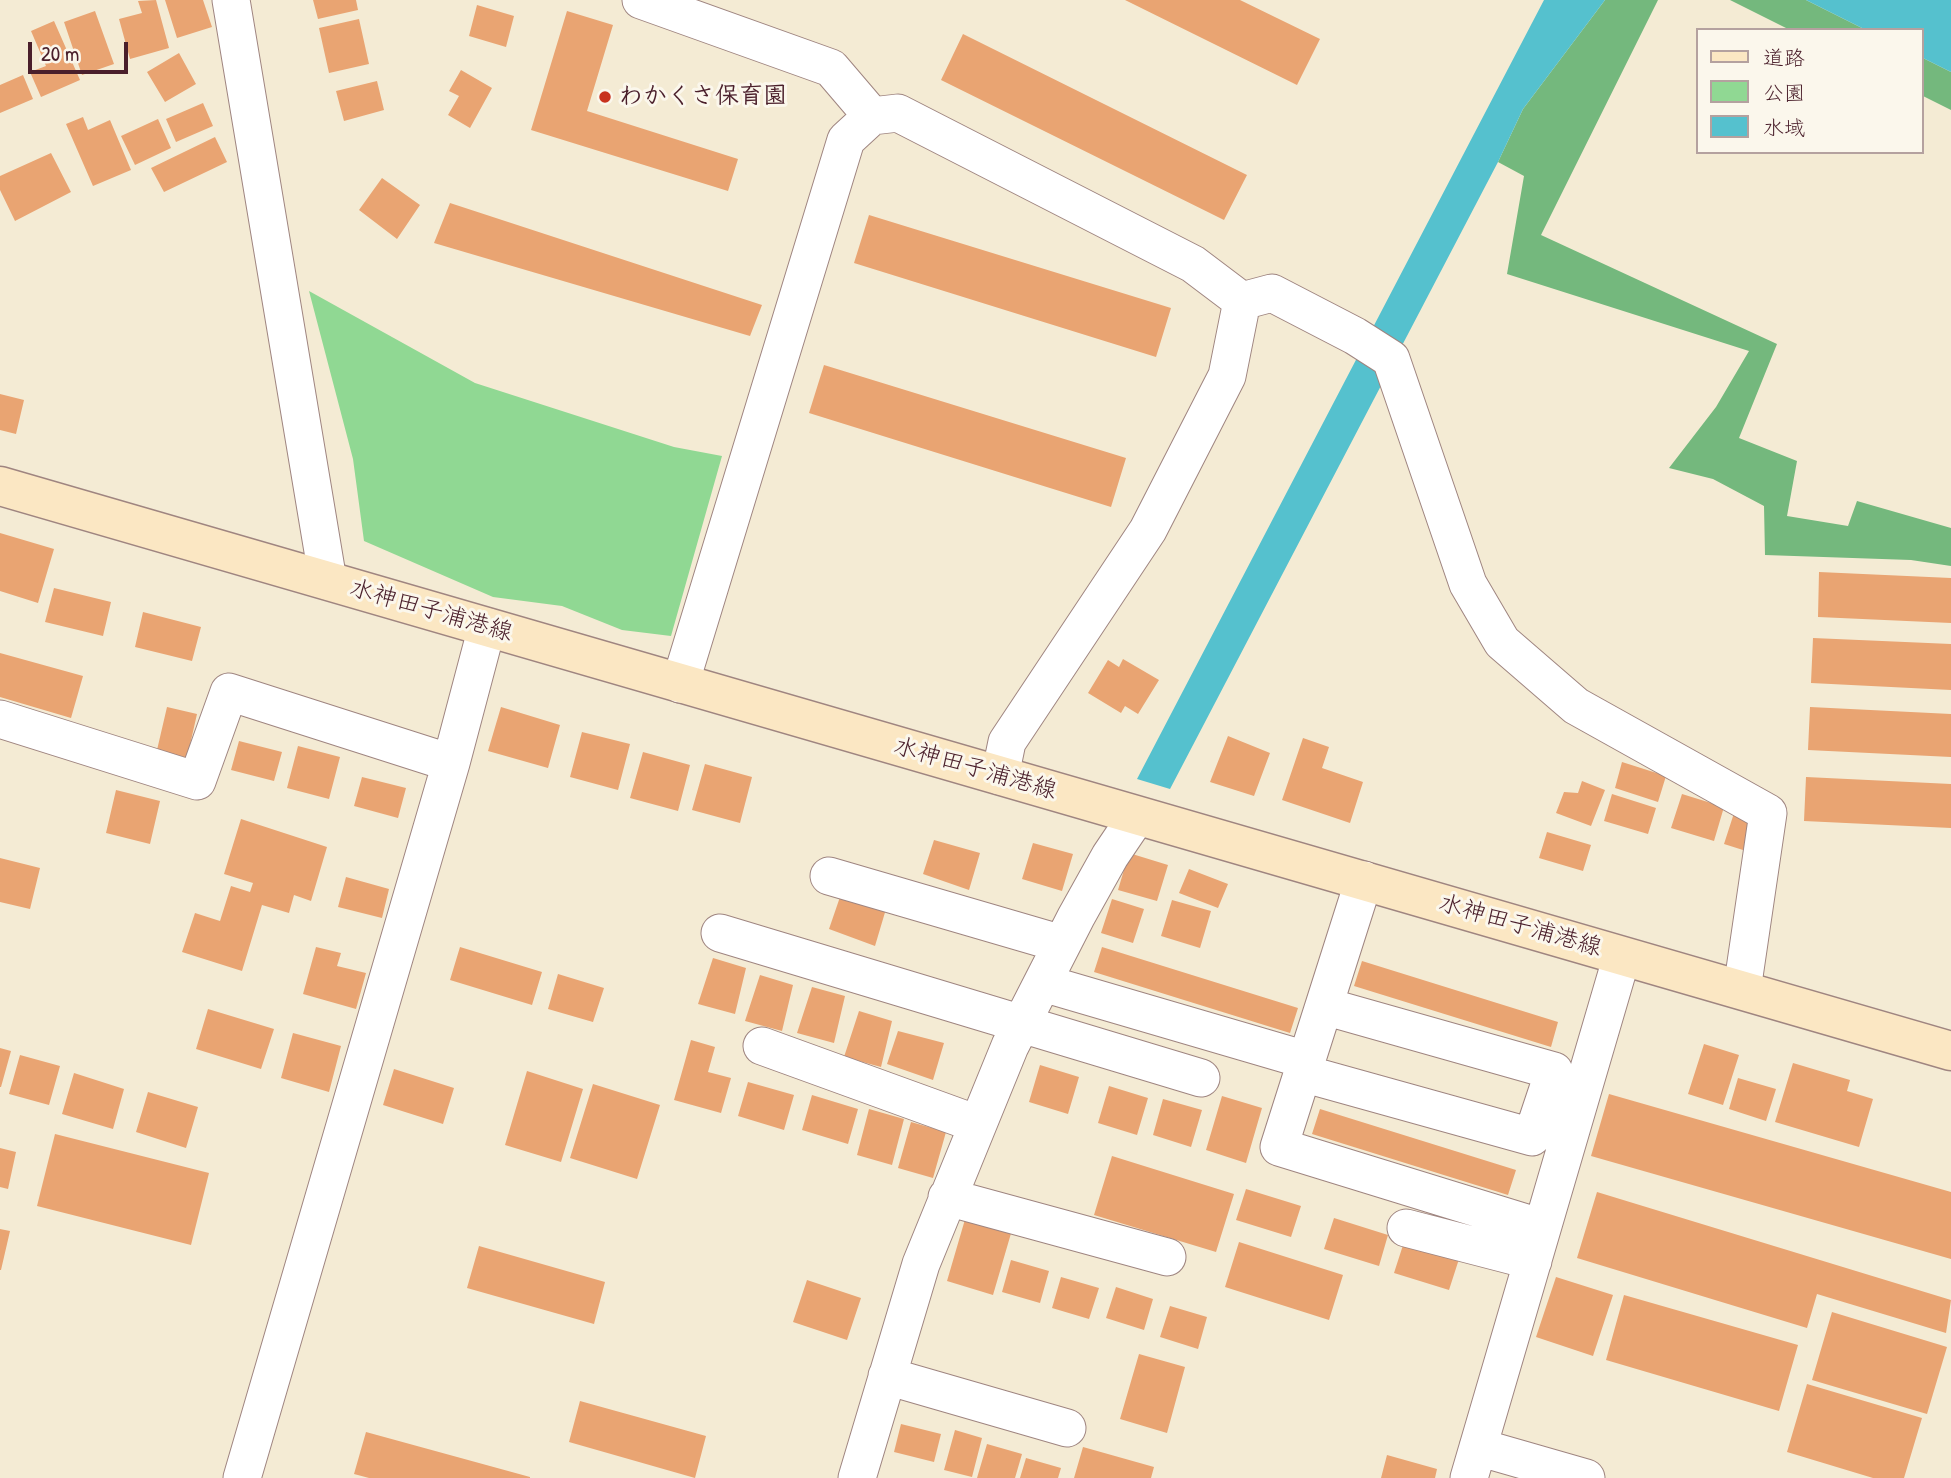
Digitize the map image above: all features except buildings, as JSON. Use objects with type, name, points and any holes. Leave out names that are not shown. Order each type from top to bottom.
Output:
[{"type":"main road","name":"水神田子浦港線","points":[[0,486],[1951,1051]]},
{"type":"street","points":[[231,0],[328,581]]},
{"type":"street","points":[[641,0],[831,68],[872,116]]},
{"type":"street","points":[[680,684],[846,140],[872,116],[898,113],[1193,264],[1242,301]]},
{"type":"street","points":[[1242,301],[1272,293],[1378,350],[1468,584],[1502,642],[1576,706],[1768,813],[1742,990]]},
{"type":"street","points":[[1000,776],[1007,742],[1148,530],[1227,376],[1242,301]]},
{"type":"street","points":[[242,1478],[451,763],[487,627]]},
{"type":"street","points":[[0,719],[197,781],[229,692],[451,763]]},
{"type":"street","points":[[857,1478],[922,1264],[977,1124],[1022,1023],[1062,944],[1110,856],[1137,816]]},
{"type":"street","points":[[829,876],[1062,944]]},
{"type":"street","points":[[1364,880],[1279,1147],[1537,1244]]},
{"type":"street","points":[[720,933],[1201,1078]]},
{"type":"street","points":[[1586,1478],[1474,1462],[1622,956]]},
{"type":"street","points":[[1043,983],[1532,1137],[1554,1071],[1324,1006]]},
{"type":"street","points":[[762,1046],[977,1124]]},
{"type":"street","points":[[947,1198],[1167,1257]]},
{"type":"street","points":[[1406,1228],[1537,1244]]},
{"type":"street","points":[[887,1376],[1067,1428]]},
{"type":"green space","points":[[1605,0],[1658,0],[1541,235],[1777,344],[1739,438],[1797,461],[1787,516],[1848,526],[1857,501],[1951,528],[1951,566],[1911,560],[1765,555],[1764,506],[1713,479],[1669,468],[1716,407],[1749,351],[1507,274],[1524,176],[1498,162],[1523,109]]},
{"type":"green space","points":[[1730,0],[1806,0],[1862,28],[1786,28]]},
{"type":"green space","points":[[1923,58],[1951,72],[1951,110],[1923,96]]},
{"type":"green space","points":[[309,291],[475,383],[674,447],[722,456],[671,636],[622,630],[562,606],[493,597],[364,541],[353,459]]},
{"type":"water","points":[[1544,0],[1605,0],[1523,109],[1498,162],[1170,789],[1137,779]]},
{"type":"water","points":[[1806,0],[1951,0],[1951,72],[1923,58],[1923,28],[1862,28]]},
{"type":"place","name":"わかくさ保育園","points":[[605,97]]}]
